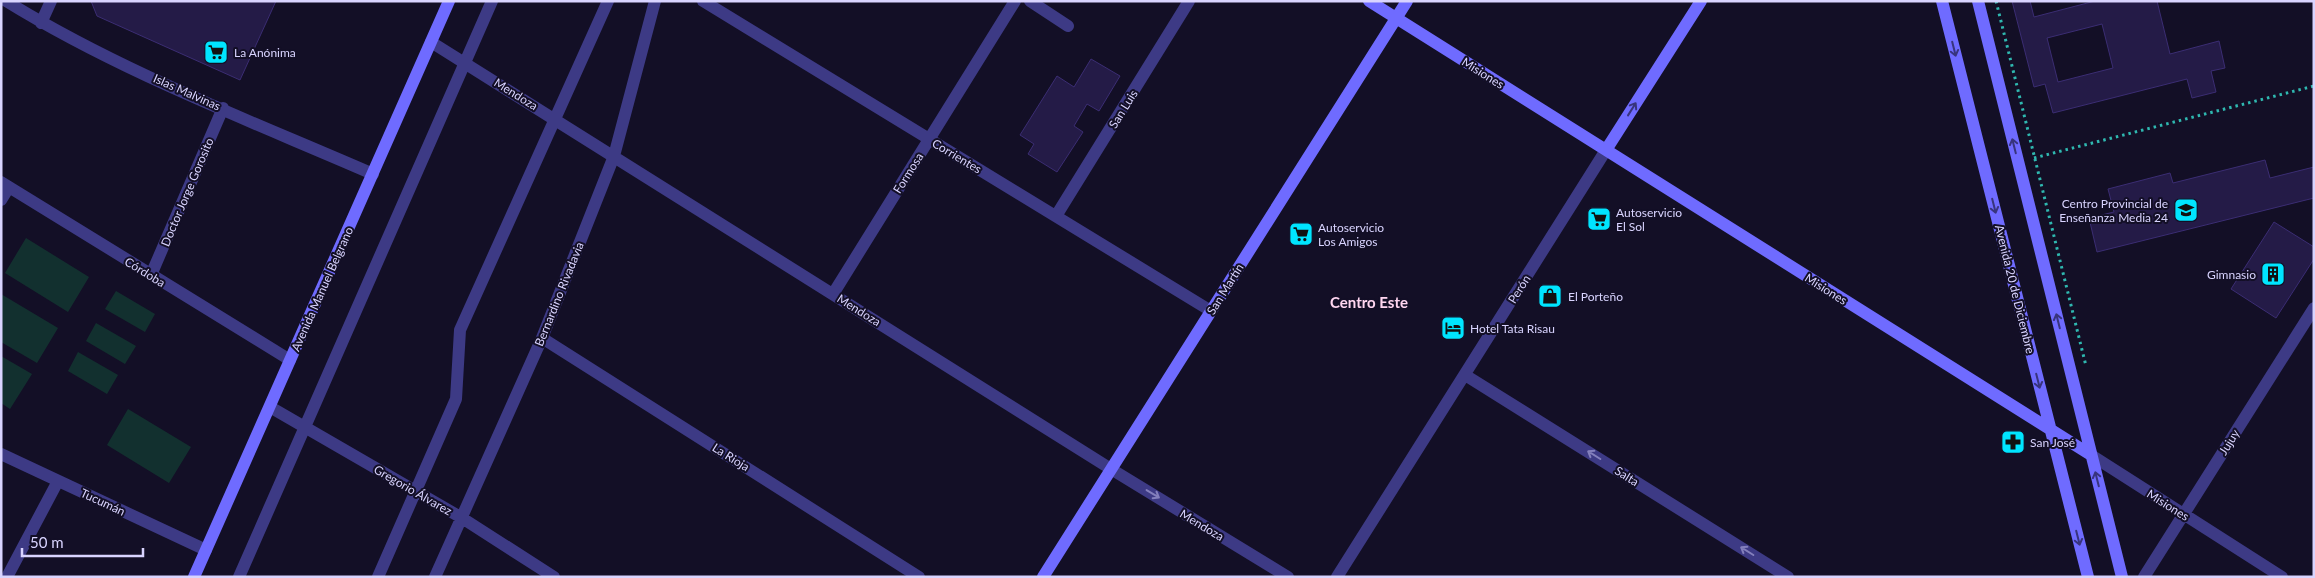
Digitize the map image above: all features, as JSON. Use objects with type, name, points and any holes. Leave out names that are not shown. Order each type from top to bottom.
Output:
[{"type":"street","name":"Islas Malvinas","points":[[6,1],[41,23],[110,59],[373,174]]},
{"type":"street","points":[[41,23],[51,1]]},
{"type":"street","name":"Avenida Manuel Belgrano","points":[[194,577],[450,1]]},
{"type":"street","points":[[239,577],[492,1]]},
{"type":"street","points":[[378,577],[456,399],[460,330],[608,1]]},
{"type":"street","name":"Bernardino Rivadavia","points":[[435,577],[542,338],[614,156],[655,1]]},
{"type":"street","name":"Corrientes","points":[[703,1],[1211,311]]},
{"type":"street","name":"Formosa","points":[[833,294],[1015,1]]},
{"type":"street","points":[[1030,1],[1068,26]]},
{"type":"street","name":"San Luis","points":[[1056,216],[1189,1]]},
{"type":"street","name":"Misiones","points":[[1369,1],[2282,577]]},
{"type":"street","name":"San Martín","points":[[1043,577],[1407,1]]},
{"type":"street","name":"Perón","points":[[1337,577],[1701,1]]},
{"type":"street","name":"Avenida 20 de Diciembre","points":[[1942,1],[2088,577]]},
{"type":"street","points":[[1978,1],[2122,577]]},
{"type":"street","name":"Mendoza","points":[[432,42],[1111,469],[1288,577]]},
{"type":"street","name":"Doctor Jorge Gorosito","points":[[150,276],[223,108]]},
{"type":"street","points":[[1,200],[5,185]]},
{"type":"street","name":"Córdoba","points":[[5,185],[150,276],[290,360]]},
{"type":"street","name":"Jujuy","points":[[2144,577],[2314,308]]},
{"type":"street","name":"La Rioja","points":[[542,338],[919,577]]},
{"type":"street","name":"Salta","points":[[1465,375],[1788,577]]},
{"type":"street","name":"Gregorio Álvarez","points":[[270,407],[462,518],[554,577]]},
{"type":"street","name":"Tucumán","points":[[1,454],[206,550]]},
{"type":"street","points":[[7,577],[58,481]]},
{"type":"path","points":[[1996,1],[2086,368]]},
{"type":"path","points":[[2034,158],[2314,86]]},
{"type":"green space","points":[[26,238],[89,277],[68,312],[5,273]]},
{"type":"green space","points":[[116,291],[155,314],[145,332],[105,309]]},
{"type":"green space","points":[[1,294],[58,328],[37,363],[1,342]]},
{"type":"green space","points":[[96,323],[136,346],[125,364],[86,341]]},
{"type":"green space","points":[[78,352],[118,375],[107,394],[68,371]]},
{"type":"green space","points":[[1,356],[32,374],[10,409],[1,403]]},
{"type":"green space","points":[[128,409],[191,447],[169,483],[107,445]]},
{"type":"building","name":"La Anónima","points":[[91,1],[276,1],[240,80],[97,16]]},
{"type":"building","points":[[2012,1],[2030,1],[2034,17],[2095,1],[2157,1],[2170,54],[2219,41],[2225,68],[2211,71],[2216,92],[2192,98],[2187,79],[2053,113],[2045,84],[2034,87]],"holes":[[[2102,24],[2113,68],[2058,82],[2047,38]]]},
{"type":"building","points":[[1091,59],[1120,76],[1099,111],[1087,104],[1074,126],[1083,132],[1057,172],[1028,154],[1034,144],[1020,135],[1057,76],[1074,87]]},
{"type":"building","points":[[2265,160],[2270,178],[2314,167],[2314,198],[2097,252],[2089,218],[2114,212],[2108,189],[2170,173],[2173,183]]},
{"type":"building","name":"Gimnasio","points":[[2274,222],[2314,247],[2314,259],[2276,318],[2231,289]]},
{"type":"place","name":"La Anónima","points":[[216,52]]},
{"type":"place","name":"Centro Provincial de Enseñanza Media 24","points":[[2186,210]]},
{"type":"place","name":"Autoservicio El Sol","points":[[1599,219]]},
{"type":"place","name":"Autoservicio Los Amigos","points":[[1301,234]]},
{"type":"place","name":"Gimnasio","points":[[2273,274]]},
{"type":"place","name":"El Porteño","points":[[1550,296]]},
{"type":"place","name":"Hotel Tata Risau","points":[[1453,328]]},
{"type":"place","name":"San José","points":[[2013,442]]},
{"type":"district","name":"Centro Este","points":[[1369,302]]}]
